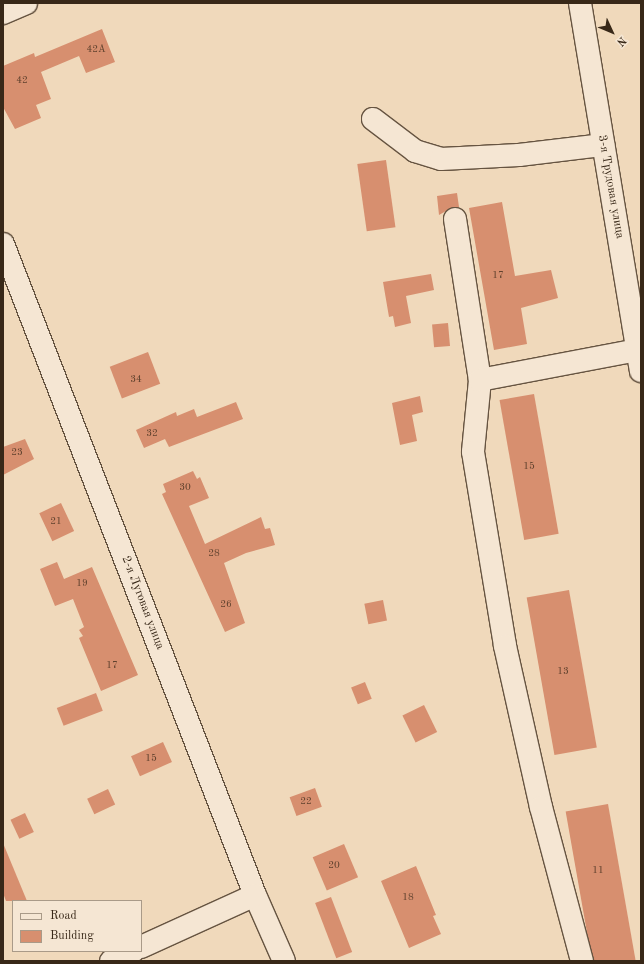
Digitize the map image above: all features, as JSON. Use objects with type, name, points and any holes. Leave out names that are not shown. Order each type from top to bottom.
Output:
[{"type":"street","points":[[3,13],[26,3]]},
{"type":"street","name":"3-я Трудовая улица","points":[[580,3],[639,360]]},
{"type":"street","points":[[374,119],[415,151],[441,159],[519,156],[603,145]]},
{"type":"street","points":[[455,219],[480,380],[473,452],[505,646],[541,807],[582,961]]},
{"type":"street","name":"2-я Луговая улица","points":[[3,244],[255,895],[284,961]]},
{"type":"street","points":[[480,380],[639,360]]},
{"type":"street","points":[[142,947],[255,895]]},
{"type":"street","points":[[111,961],[131,952]]},
{"type":"building","points":[[102,29],[115,62],[86,73],[79,56],[41,72],[51,99],[36,105],[41,118],[15,129],[3,107],[3,66],[34,53],[35,57]]},
{"type":"building","points":[[386,160],[395,227],[367,231],[357,164]]},
{"type":"building","points":[[457,193],[459,207],[453,207],[439,215],[437,196]]},
{"type":"building","points":[[502,202],[515,276],[551,270],[558,298],[521,308],[527,344],[494,350],[469,208]]},
{"type":"building","points":[[431,274],[434,290],[406,296],[411,323],[395,327],[393,316],[389,317],[383,282]]},
{"type":"building","points":[[448,323],[450,346],[434,347],[432,324]]},
{"type":"building","points":[[148,352],[160,384],[122,398],[110,367]]},
{"type":"building","points":[[534,394],[559,534],[524,540],[500,400]]},
{"type":"building","points":[[420,396],[423,412],[412,415],[417,441],[400,445],[392,403]]},
{"type":"building","points":[[236,402],[243,419],[169,447],[165,439],[144,448],[136,430],[176,412],[177,416],[194,409],[197,417]]},
{"type":"building","points":[[25,439],[34,459],[3,475],[3,447]]},
{"type":"building","points":[[193,471],[197,479],[200,477],[209,498],[189,506],[205,544],[261,517],[265,529],[270,528],[275,545],[246,553],[224,563],[245,623],[225,632],[162,494],[166,492],[163,484]]},
{"type":"building","points":[[61,503],[74,531],[52,541],[39,513]]},
{"type":"building","points":[[57,562],[64,579],[92,567],[138,675],[101,691],[79,638],[83,636],[79,630],[84,627],[73,599],[55,606],[40,569]]},
{"type":"building","points":[[569,590],[597,748],[554,755],[527,597]]},
{"type":"building","points":[[383,600],[387,621],[368,624],[364,604]]},
{"type":"building","points":[[365,682],[372,699],[358,704],[351,688]]},
{"type":"building","points":[[96,693],[103,711],[64,726],[57,708]]},
{"type":"building","points":[[424,705],[437,732],[416,742],[402,716]]},
{"type":"building","points":[[163,742],[172,762],[140,776],[131,756]]},
{"type":"building","points":[[315,788],[322,807],[296,816],[290,797]]},
{"type":"building","points":[[108,789],[115,804],[94,814],[87,799]]},
{"type":"building","points":[[608,804],[636,961],[592,961],[566,811]]},
{"type":"building","points":[[25,813],[34,832],[19,839],[10,820]]},
{"type":"building","points":[[3,843],[27,900],[6,901],[3,893]]},
{"type":"building","points":[[344,844],[358,877],[327,890],[313,857]]},
{"type":"building","points":[[416,866],[436,915],[433,916],[441,934],[409,948],[381,881]]},
{"type":"building","points":[[331,897],[352,952],[336,958],[315,903]]}]
